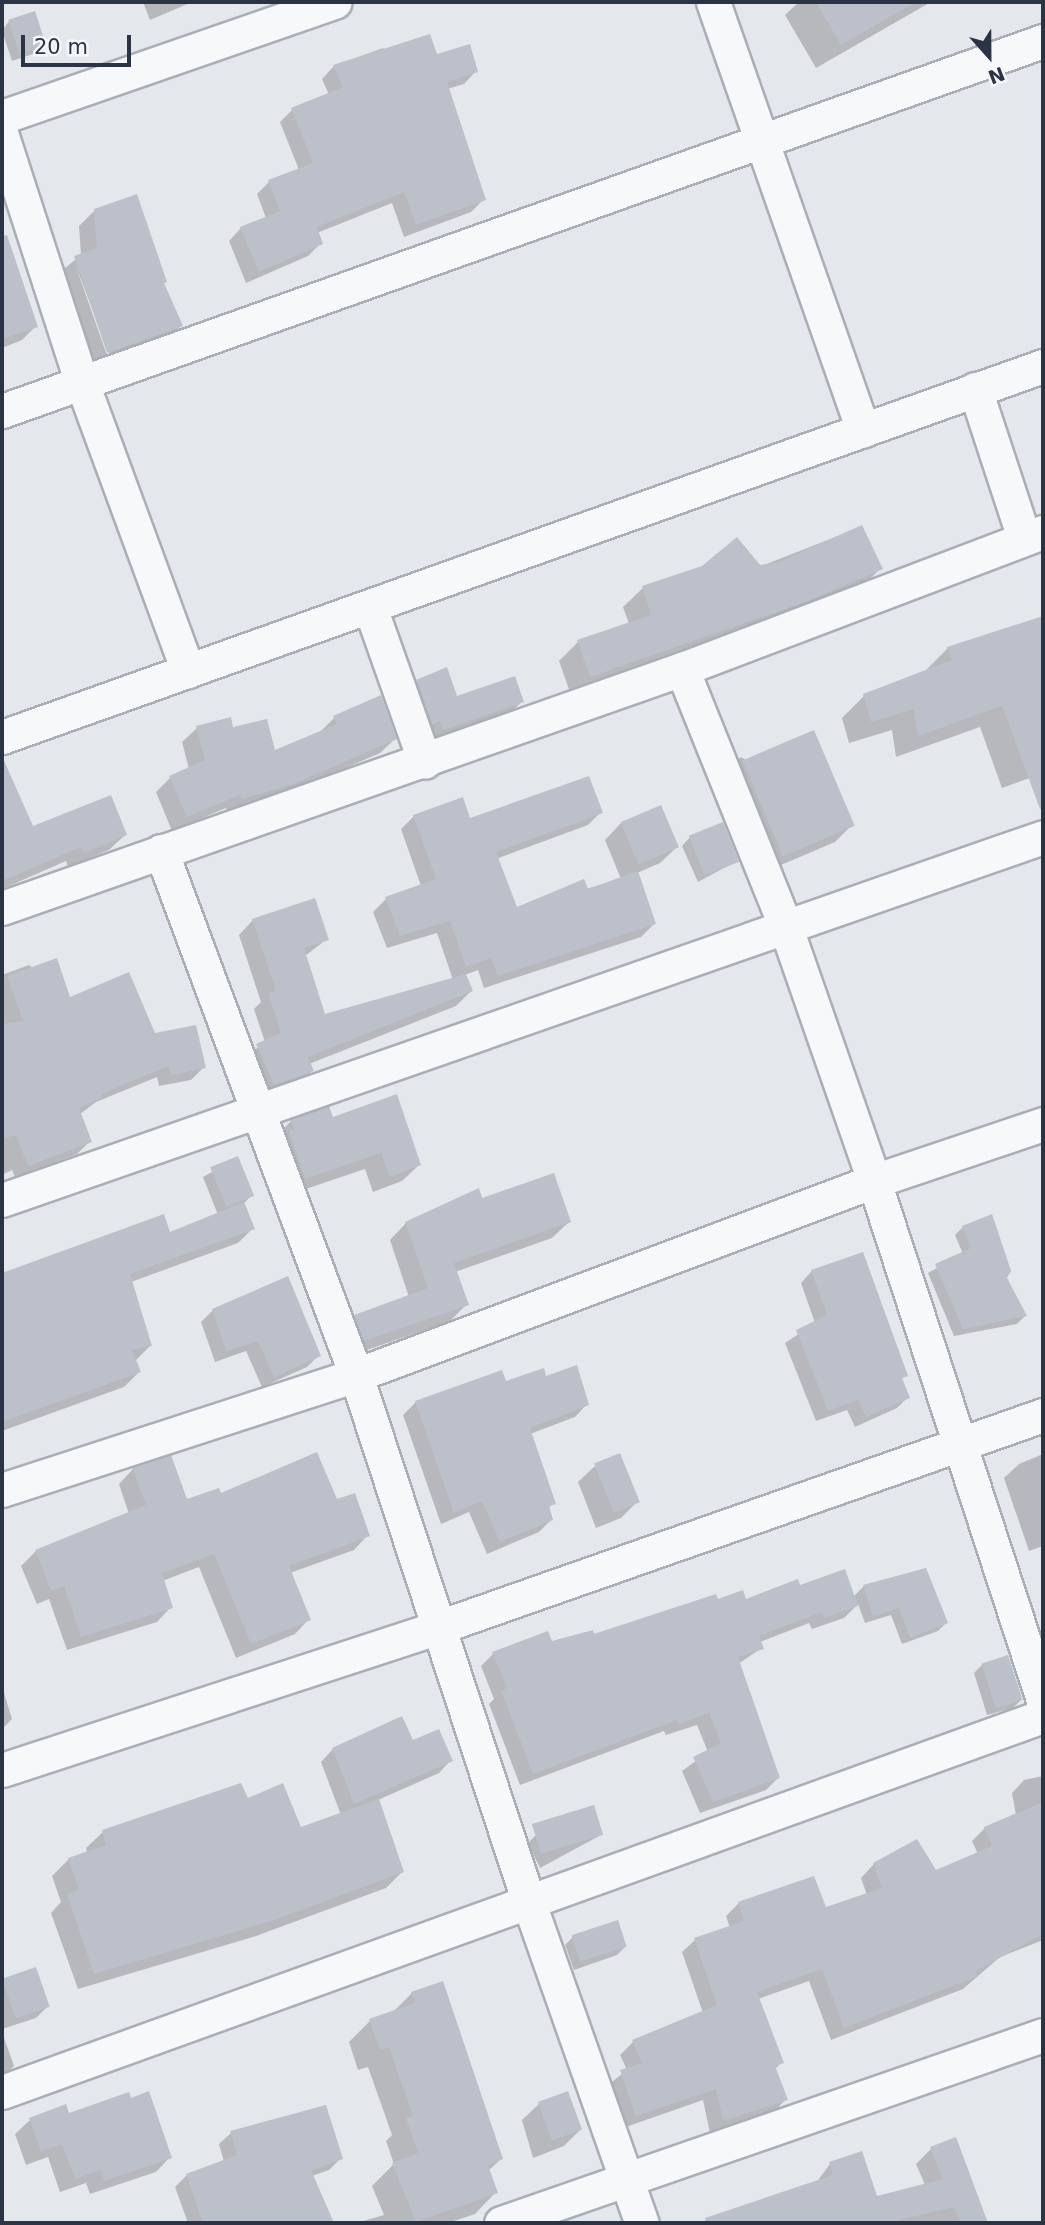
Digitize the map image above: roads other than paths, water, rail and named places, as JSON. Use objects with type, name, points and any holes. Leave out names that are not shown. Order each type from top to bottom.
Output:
[{"type":"street","points":[[2,117],[335,2]]},
{"type":"street","points":[[713,2],[863,431]]},
{"type":"street","points":[[2,411],[760,139],[1043,41]]},
{"type":"street","points":[[2,135],[82,383],[188,671]]},
{"type":"street","points":[[2,737],[1043,366]]},
{"type":"street","points":[[2,908],[425,762],[682,669],[1034,535],[975,389]]},
{"type":"street","points":[[370,607],[425,762]]},
{"type":"street","points":[[682,669],[786,928],[961,1442],[1043,1700]]},
{"type":"street","points":[[2,1200],[1043,837]]},
{"type":"street","points":[[161,851],[356,1376],[529,1903],[642,2223]]},
{"type":"street","points":[[2,1490],[356,1376],[874,1181],[1043,1124]]},
{"type":"street","points":[[2,1770],[439,1627],[1043,1415]]},
{"type":"street","points":[[2,2092],[1043,1716]]},
{"type":"street","points":[[500,2223],[626,2177],[1043,2035]]}]
